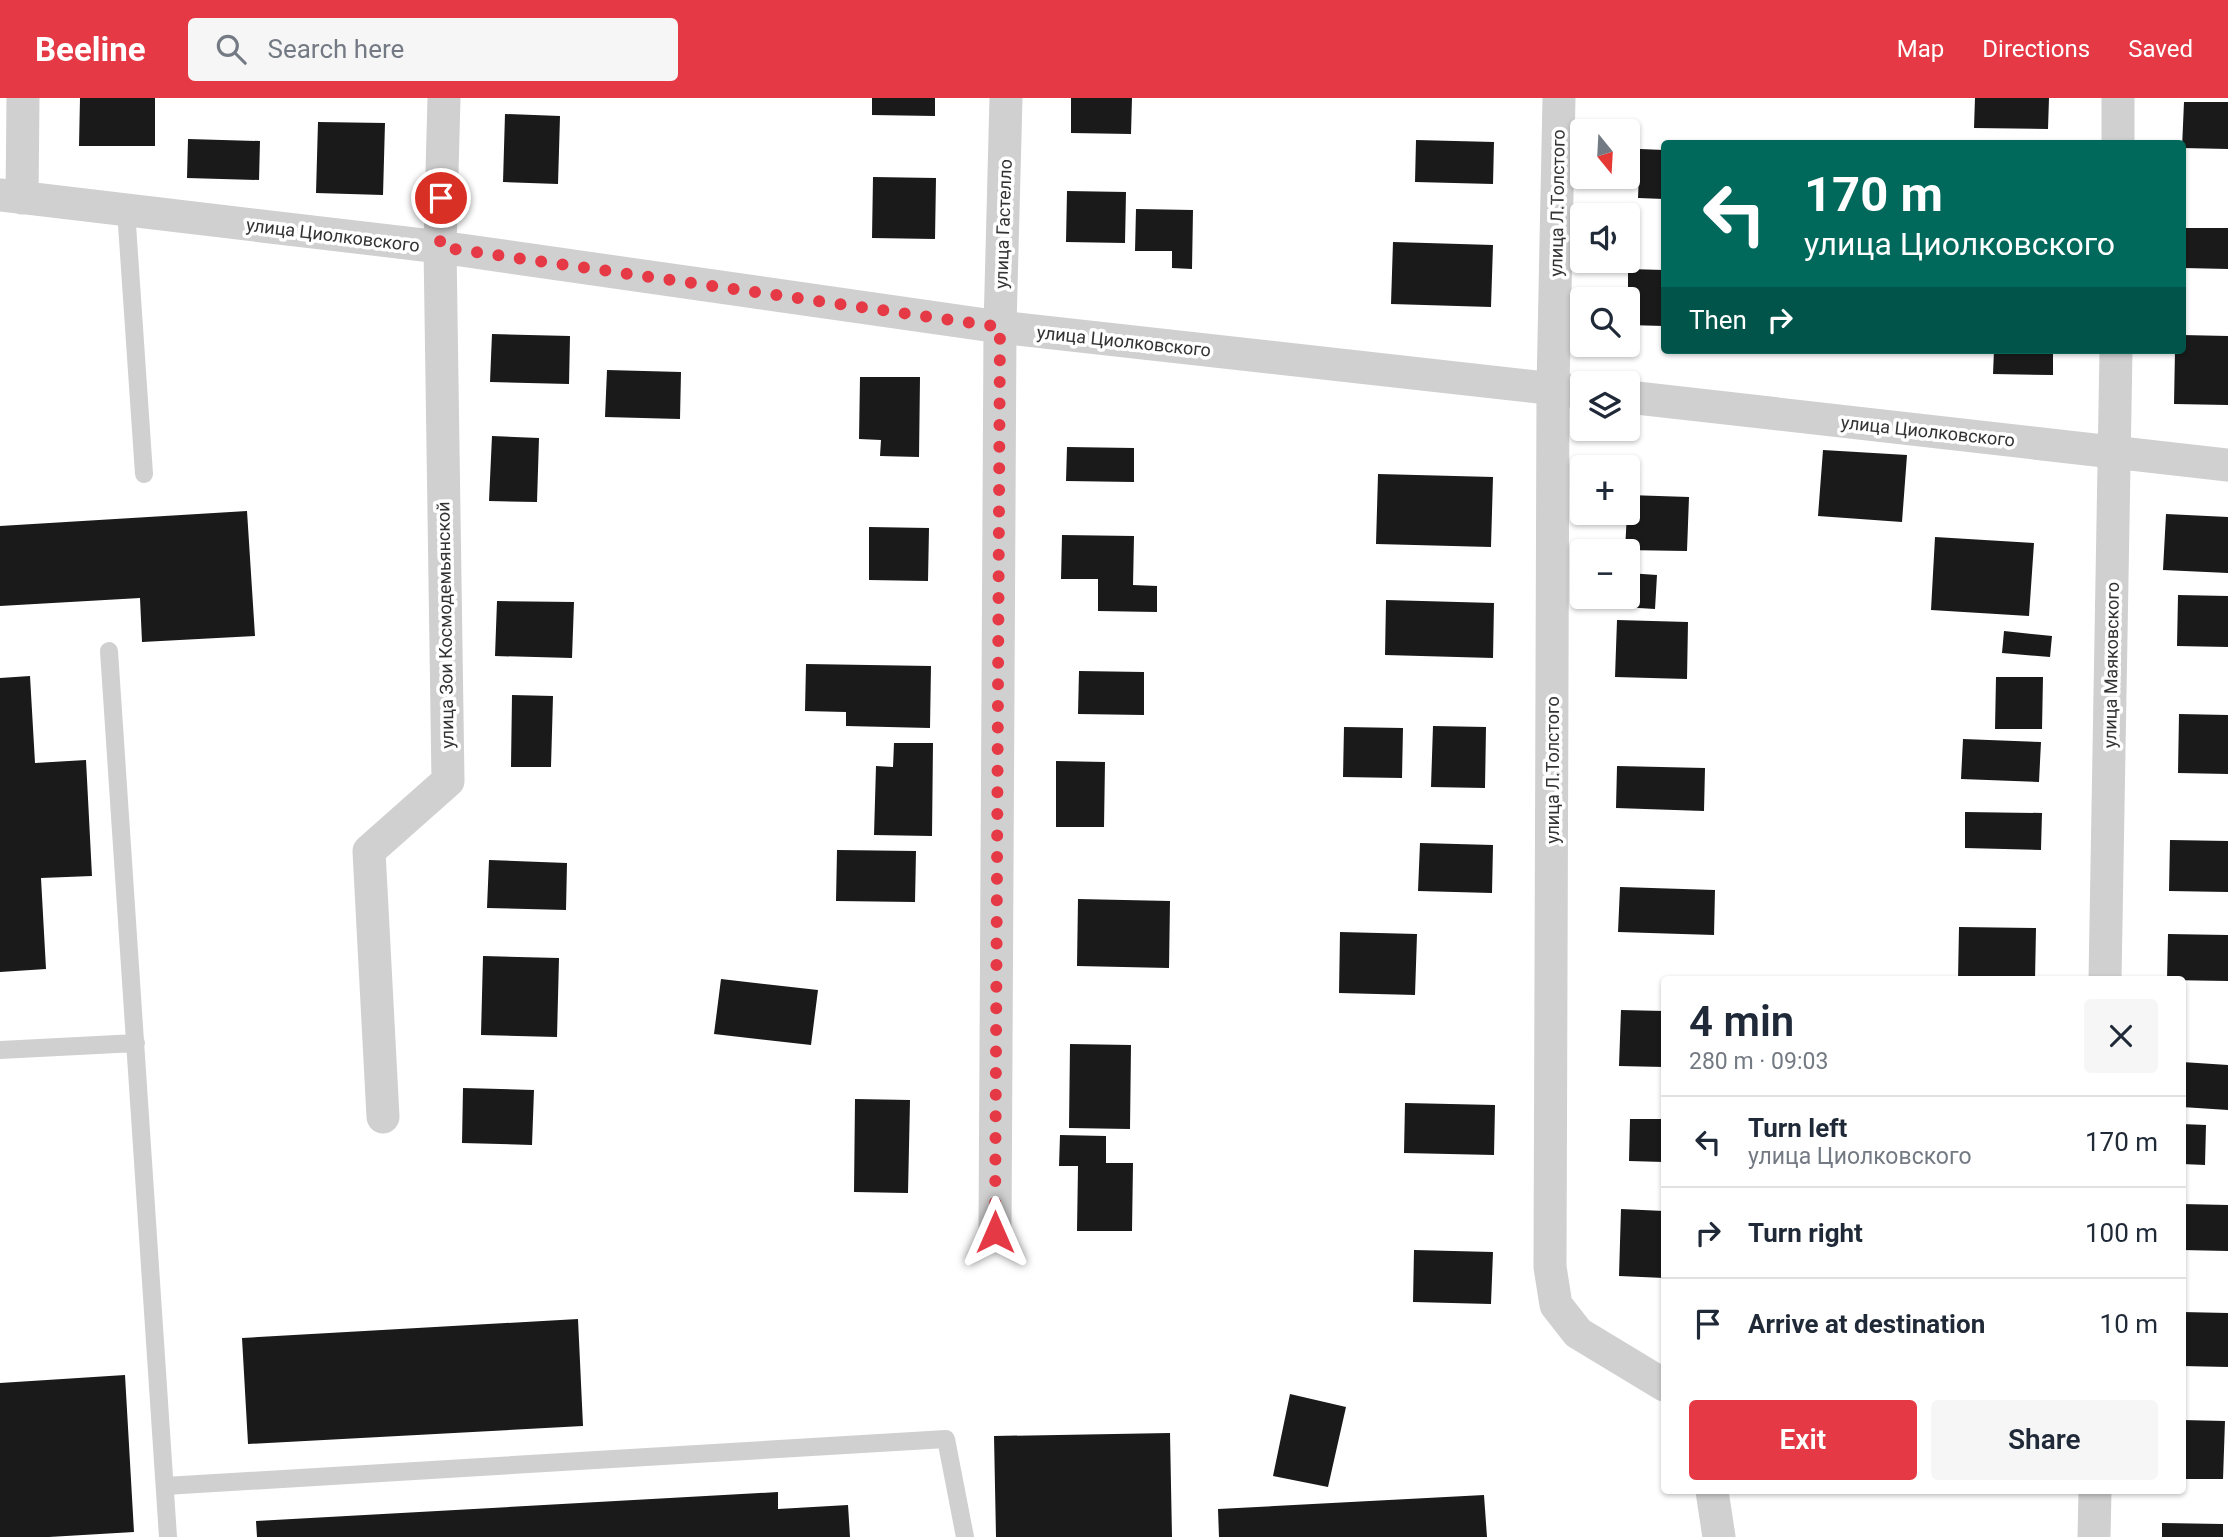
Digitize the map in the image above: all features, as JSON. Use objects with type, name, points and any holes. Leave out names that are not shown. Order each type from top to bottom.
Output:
[{"type":"street","points":[[11,196],[23,98]]},
{"type":"street","name":"улица Зои Космодемьянской","points":[[383,1117],[369,851],[448,781],[440,247],[444,98]]},
{"type":"street","name":"улица Гастелло","points":[[995,1232],[1000,327],[1006,98]]},
{"type":"street","name":"улица Л.Толстого","points":[[1559,98],[1567,390],[1550,1267],[1556,1305],[1578,1333],[1661,1383]]},
{"type":"street","points":[[2118,98],[2118,140]]},
{"type":"street","name":"улица Циолковского","points":[[11,196],[440,247],[1000,327],[1567,390]]},
{"type":"street","name":"улица Маяковского","points":[[2105,976],[2116,354]]},
{"type":"street","name":"улица Циолковского","points":[[1640,398],[2228,465]]},
{"type":"street","points":[[1712,1494],[1719,1537]]},
{"type":"street","points":[[2094,1537],[2095,1494]]},
{"type":"lane","points":[[126,210],[144,474]]},
{"type":"lane","points":[[109,651],[168,1537]]},
{"type":"lane","points":[[0,1050],[136,1043]]},
{"type":"lane","points":[[165,1486],[946,1439],[965,1537]]},
{"type":"building","points":[[80,98],[155,98],[155,146],[79,146]]},
{"type":"building","points":[[872,98],[935,98],[935,116],[872,115]]},
{"type":"building","points":[[1071,98],[1132,98],[1131,134],[1071,133]]},
{"type":"building","points":[[1975,98],[2049,98],[2048,129],[1974,128]]},
{"type":"building","points":[[2184,102],[2228,102],[2228,149],[2186,148],[2186,140],[2182,140]]},
{"type":"building","points":[[505,114],[560,116],[558,184],[503,182]]},
{"type":"building","points":[[318,122],[385,123],[383,195],[316,193]]},
{"type":"building","points":[[188,139],[260,141],[259,180],[187,178]]},
{"type":"building","points":[[1416,140],[1494,142],[1493,184],[1415,182]]},
{"type":"building","points":[[1640,149],[1661,150],[1661,199],[1638,198]]},
{"type":"building","points":[[873,177],[936,178],[935,239],[872,238]]},
{"type":"building","points":[[1067,191],[1126,192],[1125,243],[1066,242]]},
{"type":"building","points":[[1136,209],[1193,210],[1192,269],[1172,268],[1172,251],[1135,251]]},
{"type":"building","points":[[2186,228],[2228,228],[2228,269],[2186,268]]},
{"type":"building","points":[[1393,242],[1493,245],[1491,307],[1391,304]]},
{"type":"building","points":[[1640,269],[1661,270],[1661,326],[1640,325],[1640,287],[1628,287],[1628,273],[1640,273]]},
{"type":"building","points":[[492,334],[570,336],[569,384],[490,382]]},
{"type":"building","points":[[2186,335],[2228,336],[2228,405],[2174,404],[2175,354],[2186,354]]},
{"type":"building","points":[[1994,354],[2053,354],[2053,375],[1993,374]]},
{"type":"building","points":[[607,370],[681,372],[680,419],[605,417]]},
{"type":"building","points":[[860,377],[920,377],[919,457],[880,456],[881,440],[859,439]]},
{"type":"building","points":[[492,436],[539,438],[537,502],[489,501]]},
{"type":"building","points":[[1067,447],[1134,448],[1134,482],[1066,481]]},
{"type":"building","points":[[1823,450],[1907,455],[1902,522],[1818,516]]},
{"type":"building","points":[[1378,474],[1493,477],[1491,547],[1376,544]]},
{"type":"building","points":[[1640,495],[1689,497],[1687,551],[1640,550],[1640,539],[1626,539],[1626,525],[1640,525]]},
{"type":"building","points":[[247,511],[255,636],[142,642],[140,598],[0,606],[0,526]]},
{"type":"building","points":[[2166,514],[2228,517],[2228,573],[2163,570]]},
{"type":"building","points":[[869,527],[929,528],[928,581],[869,580]]},
{"type":"building","points":[[1062,535],[1134,536],[1133,585],[1157,586],[1157,612],[1098,611],[1098,579],[1061,579]]},
{"type":"building","points":[[1935,537],[2034,543],[2029,616],[1931,610]]},
{"type":"building","points":[[1640,574],[1657,575],[1655,609],[1640,608]]},
{"type":"building","points":[[2178,595],[2228,596],[2228,647],[2177,646]]},
{"type":"building","points":[[1386,600],[1494,603],[1493,658],[1385,655]]},
{"type":"building","points":[[497,601],[574,602],[572,658],[495,656]]},
{"type":"building","points":[[1617,620],[1688,622],[1687,679],[1615,677]]},
{"type":"building","points":[[2004,631],[2052,636],[2050,657],[2002,653]]},
{"type":"building","points":[[806,664],[931,666],[930,728],[846,726],[846,712],[805,711]]},
{"type":"building","points":[[1079,671],[1144,672],[1144,715],[1078,714]]},
{"type":"building","points":[[30,676],[35,763],[86,760],[92,876],[41,878],[46,969],[0,972],[0,678]]},
{"type":"building","points":[[1996,677],[2043,677],[2042,729],[1995,729]]},
{"type":"building","points":[[512,695],[553,696],[551,767],[511,767]]},
{"type":"building","points":[[2179,714],[2228,715],[2228,774],[2178,773]]},
{"type":"building","points":[[1433,726],[1486,727],[1485,788],[1431,787]]},
{"type":"building","points":[[1344,727],[1403,728],[1402,778],[1343,777]]},
{"type":"building","points":[[1963,739],[2041,742],[2039,782],[1961,779]]},
{"type":"building","points":[[894,743],[933,743],[932,836],[874,835],[876,766],[893,767]]},
{"type":"building","points":[[1056,761],[1105,762],[1104,827],[1056,827]]},
{"type":"building","points":[[1617,766],[1705,768],[1704,811],[1616,808]]},
{"type":"building","points":[[1965,812],[2042,813],[2041,850],[1965,848]]},
{"type":"building","points":[[2170,840],[2228,841],[2228,892],[2169,891]]},
{"type":"building","points":[[1420,843],[1493,845],[1492,893],[1418,891]]},
{"type":"building","points":[[837,850],[916,851],[915,902],[836,901]]},
{"type":"building","points":[[489,860],[567,863],[566,910],[487,908]]},
{"type":"building","points":[[1620,887],[1715,890],[1714,935],[1618,932]]},
{"type":"building","points":[[1078,899],[1170,901],[1169,968],[1077,966]]},
{"type":"building","points":[[1959,927],[2036,928],[2035,976],[1958,976]]},
{"type":"building","points":[[1340,932],[1417,934],[1415,995],[1339,993]]},
{"type":"building","points":[[2168,934],[2228,935],[2228,981],[2186,980],[2186,976],[2167,976]]},
{"type":"building","points":[[483,956],[559,958],[557,1037],[481,1035]]},
{"type":"building","points":[[721,979],[818,990],[811,1045],[714,1034]]},
{"type":"building","points":[[1621,1010],[1661,1011],[1661,1067],[1619,1066]]},
{"type":"building","points":[[1070,1044],[1131,1045],[1130,1129],[1069,1128]]},
{"type":"building","points":[[2186,1062],[2228,1065],[2228,1110],[2186,1107]]},
{"type":"building","points":[[463,1088],[534,1090],[532,1145],[462,1143]]},
{"type":"building","points":[[855,1099],[910,1100],[908,1193],[854,1192]]},
{"type":"building","points":[[1405,1103],[1495,1105],[1494,1155],[1404,1153]]},
{"type":"building","points":[[1630,1119],[1661,1119],[1661,1162],[1629,1161]]},
{"type":"building","points":[[2186,1124],[2206,1125],[2205,1165],[2186,1164]]},
{"type":"building","points":[[1060,1135],[1106,1136],[1106,1163],[1133,1163],[1132,1231],[1077,1231],[1078,1166],[1059,1166]]},
{"type":"building","points":[[2186,1204],[2228,1205],[2228,1251],[2186,1250]]},
{"type":"building","points":[[1621,1209],[1661,1211],[1661,1278],[1619,1276]]},
{"type":"building","points":[[1414,1250],[1493,1252],[1491,1304],[1413,1302]]},
{"type":"building","points":[[2186,1312],[2228,1313],[2228,1367],[2186,1366]]},
{"type":"building","points":[[578,1319],[583,1426],[248,1444],[242,1338]]},
{"type":"building","points":[[125,1375],[134,1532],[0,1537],[0,1383]]},
{"type":"building","points":[[1290,1394],[1346,1407],[1328,1487],[1273,1476]]},
{"type":"building","points":[[2186,1420],[2225,1421],[2223,1479],[2186,1479]]},
{"type":"building","points":[[1170,1433],[1172,1537],[996,1537],[994,1436]]},
{"type":"building","points":[[778,1492],[778,1509],[848,1505],[850,1537],[257,1537],[256,1521]]},
{"type":"building","points":[[1484,1495],[1487,1537],[1219,1537],[1218,1509]]},
{"type":"building","points":[[2162,1523],[2223,1524],[2223,1537],[2162,1537]]},
{"type":"route","points":[[441,198],[440,247],[1000,327],[995,1232]]}]
